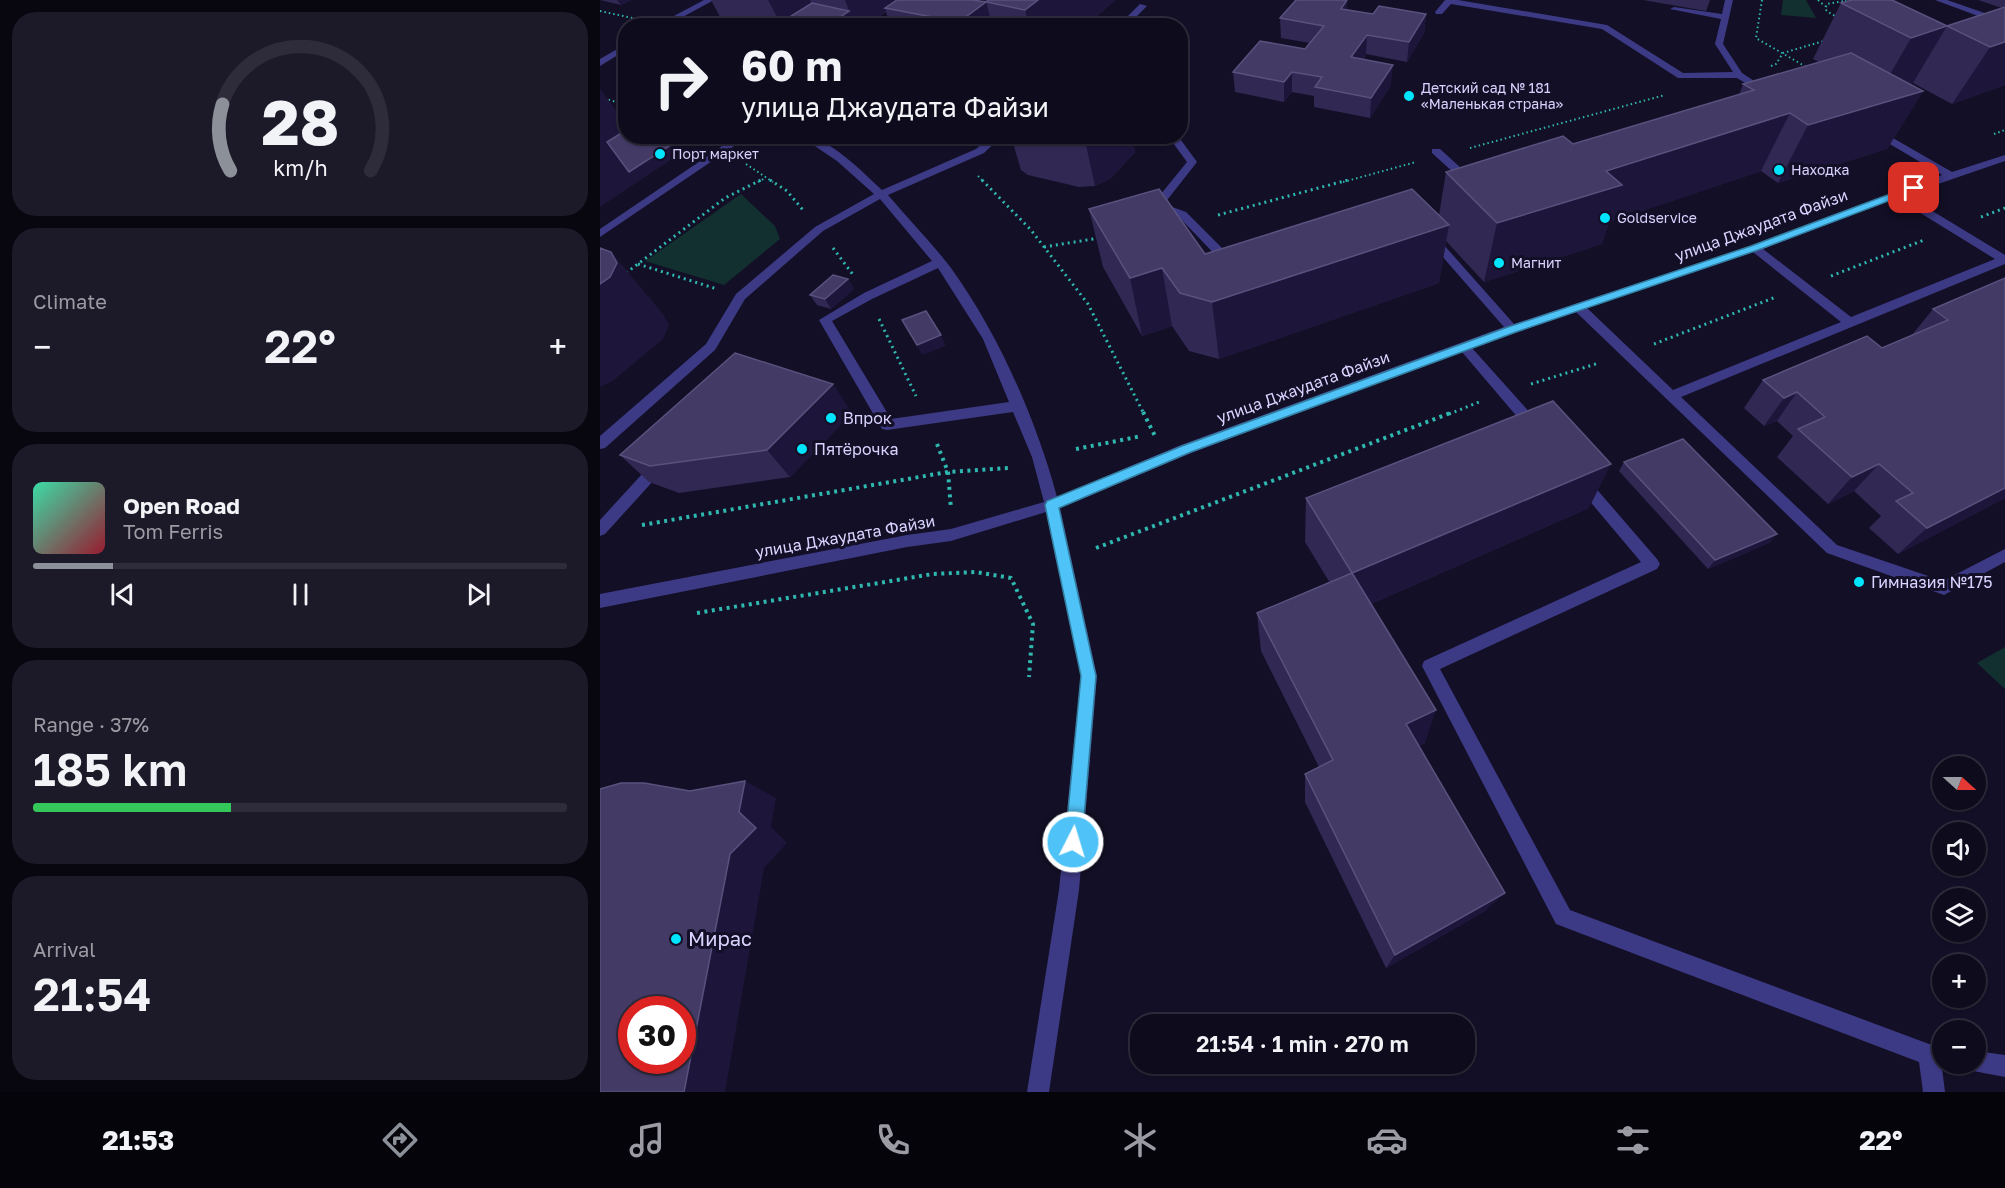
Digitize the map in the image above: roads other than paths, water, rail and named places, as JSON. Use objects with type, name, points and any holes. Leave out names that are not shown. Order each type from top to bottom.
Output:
[{"type":"street","points":[[674,18],[710,0]]},
{"type":"street","points":[[1729,0],[1719,44],[1739,75],[1779,99]]},
{"type":"street","points":[[1940,0],[2005,23]]},
{"type":"street","points":[[1439,12],[1449,1],[1604,27],[1681,76],[1739,75]]},
{"type":"street","points":[[1130,18],[1143,6]]},
{"type":"street","points":[[1674,9],[1724,16]]},
{"type":"street","points":[[600,63],[618,50]]},
{"type":"street","points":[[600,51],[618,56]]},
{"type":"street","points":[[1865,126],[1949,175]]},
{"type":"street","points":[[600,234],[732,144]]},
{"type":"street","points":[[818,144],[842,159],[881,194],[940,262],[989,339],[1039,457],[1052,505],[1089,676],[1069,890],[1038,1092]]},
{"type":"street","points":[[600,444],[711,347],[740,297],[819,229],[881,194],[980,152],[988,144]]},
{"type":"street","points":[[1179,144],[1192,162],[1157,205],[1182,214],[1235,268]]},
{"type":"street","points":[[1436,151],[1481,193]]},
{"type":"street","name":"улица Джаудата Файзи","points":[[600,600],[896,543],[951,535],[1052,505],[1186,449],[1512,329],[1755,248],[1949,175],[2005,158]]},
{"type":"street","points":[[1897,194],[2005,260]]},
{"type":"street","points":[[1424,231],[1512,329]]},
{"type":"street","points":[[1755,248],[1850,323]]},
{"type":"street","points":[[1672,396],[2005,260]]},
{"type":"street","points":[[940,262],[868,296],[825,320],[887,425],[1018,406]]},
{"type":"street","points":[[1580,308],[1832,549],[1944,588],[2005,555]]},
{"type":"street","points":[[1465,348],[1543,437]]},
{"type":"street","points":[[600,530],[667,456]]},
{"type":"street","points":[[1574,473],[1652,564],[1430,666],[1563,917],[1932,1055]]},
{"type":"street","points":[[1986,1063],[2005,1066]]},
{"type":"street","points":[[1934,1092],[1935,1074]]},
{"type":"place","name":"Детский сад № 181 «Маленькая страна»","points":[[1409,96]]},
{"type":"place","name":"Порт маркет","points":[[660,154]]},
{"type":"place","name":"Находка","points":[[1779,170]]},
{"type":"place","name":"Goldservice","points":[[1605,218]]},
{"type":"place","name":"Магнит","points":[[1499,263]]},
{"type":"place","name":"Впрок","points":[[831,418]]},
{"type":"place","name":"Пятёрочка","points":[[802,449]]},
{"type":"place","name":"Гимназия №175","points":[[1859,582]]},
{"type":"place","name":"Мирас","points":[[676,939]]}]
